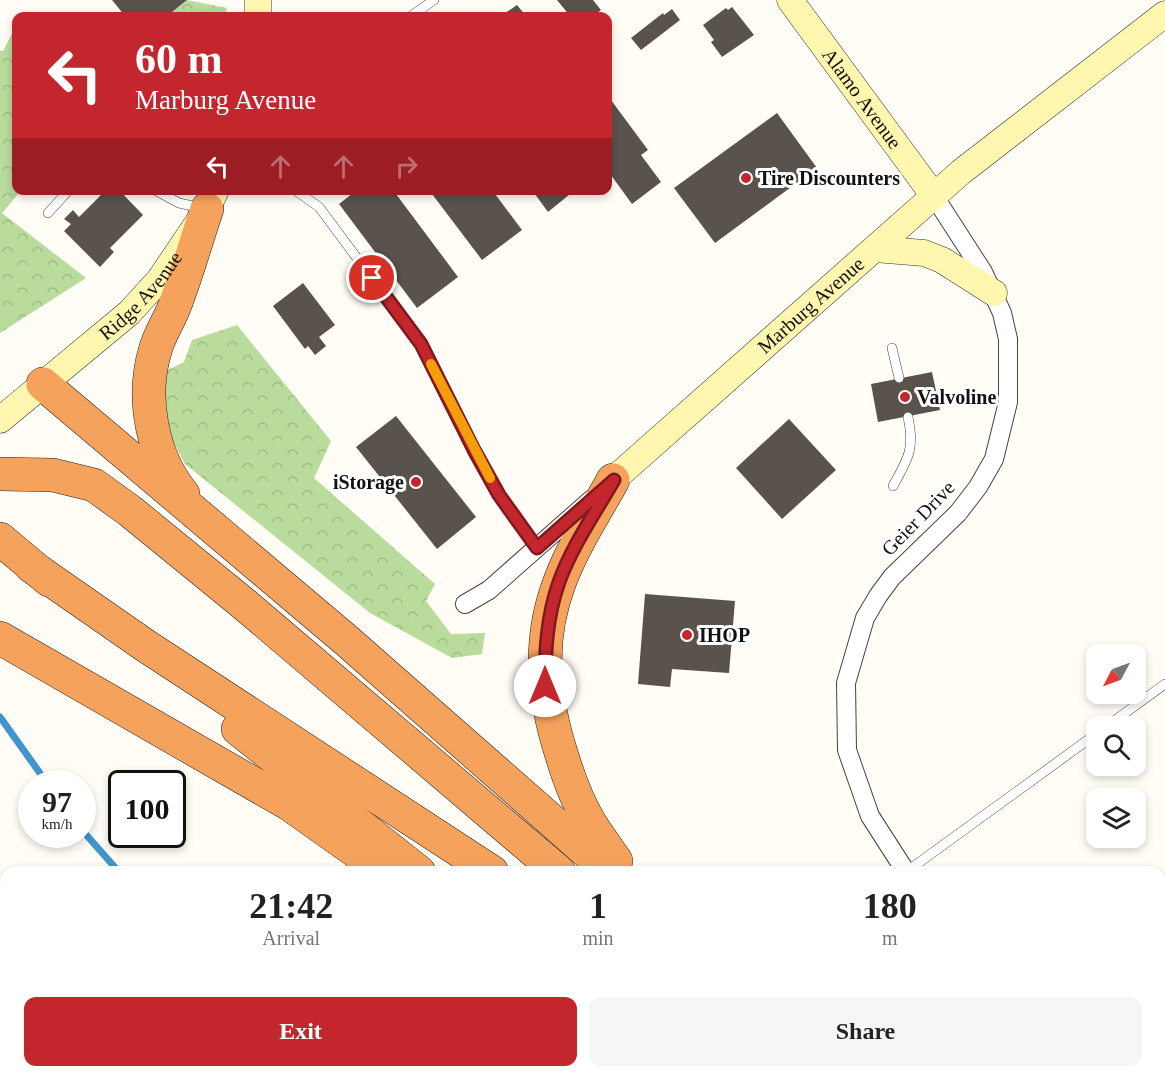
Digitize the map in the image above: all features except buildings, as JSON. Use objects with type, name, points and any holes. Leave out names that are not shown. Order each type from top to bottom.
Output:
[{"type":"highway","points":[[210,525],[176,485],[154,438],[147,390],[155,350],[175,305],[211,200]]},
{"type":"highway","points":[[43,384],[355,648],[603,866]]},
{"type":"highway","points":[[0,474],[53,475],[94,485],[130,511],[244,604],[552,866]]},
{"type":"highway","points":[[614,480],[578,543],[560,581],[551,611],[545,649],[545,686],[552,728],[569,779],[590,823],[621,866]]},
{"type":"highway","points":[[0,539],[31,566],[411,866]]},
{"type":"highway","points":[[31,566],[146,646],[483,866]]},
{"type":"highway","points":[[0,638],[289,804],[377,866]]},
{"type":"street","name":"Alamo Avenue","points":[[789,0],[934,196]]},
{"type":"street","name":"Marburg Avenue","points":[[465,604],[489,590],[970,165],[1165,14]]},
{"type":"street","name":"Geier Drive","points":[[902,866],[870,816],[847,750],[846,683],[865,618],[878,596],[892,577],[958,513],[978,487],[994,459],[1008,402],[1008,339],[994,293],[984,272],[934,196]]},
{"type":"street","name":"Ridge Avenue","points":[[0,420],[71,362],[136,304],[160,279],[211,200]]},
{"type":"street","points":[[875,249],[924,253],[942,260],[994,293]]},
{"type":"lane","points":[[417,12],[434,0]]},
{"type":"lane","points":[[48,213],[64,195]]},
{"type":"lane","points":[[164,195],[179,203],[211,200]]},
{"type":"lane","points":[[302,195],[319,207],[421,344],[499,495],[537,548]]},
{"type":"lane","points":[[892,348],[899,378]]},
{"type":"lane","points":[[893,486],[909,458],[911,432],[908,417]]},
{"type":"lane","points":[[1121,716],[1165,684]]},
{"type":"lane","points":[[914,866],[1086,741]]},
{"type":"green space","points":[[187,0],[227,8],[226,12],[172,12]]},
{"type":"green space","points":[[12,34],[12,195],[18,195],[2,213],[86,278],[0,333],[0,51],[3,51]]},
{"type":"green space","points":[[237,325],[331,441],[314,478],[435,584],[426,601],[451,634],[485,633],[482,654],[452,658],[370,613],[185,464],[158,413],[159,374],[184,362],[192,340]]},
{"type":"waterway","points":[[0,717],[38,770]]},
{"type":"waterway","points":[[96,846],[114,866]]},
{"type":"slow traffic","points":[[431,364],[490,478]]},
{"type":"place","name":"Tire Discounters","points":[[746,178]]},
{"type":"place","name":"Valvoline","points":[[905,397]]},
{"type":"place","name":"iStorage","points":[[416,482]]},
{"type":"place","name":"IHOP","points":[[687,635]]},
{"type":"route","points":[[372,278],[421,344],[499,495],[537,548],[614,480],[578,543],[560,581],[551,611],[545,649],[545,686]]}]
